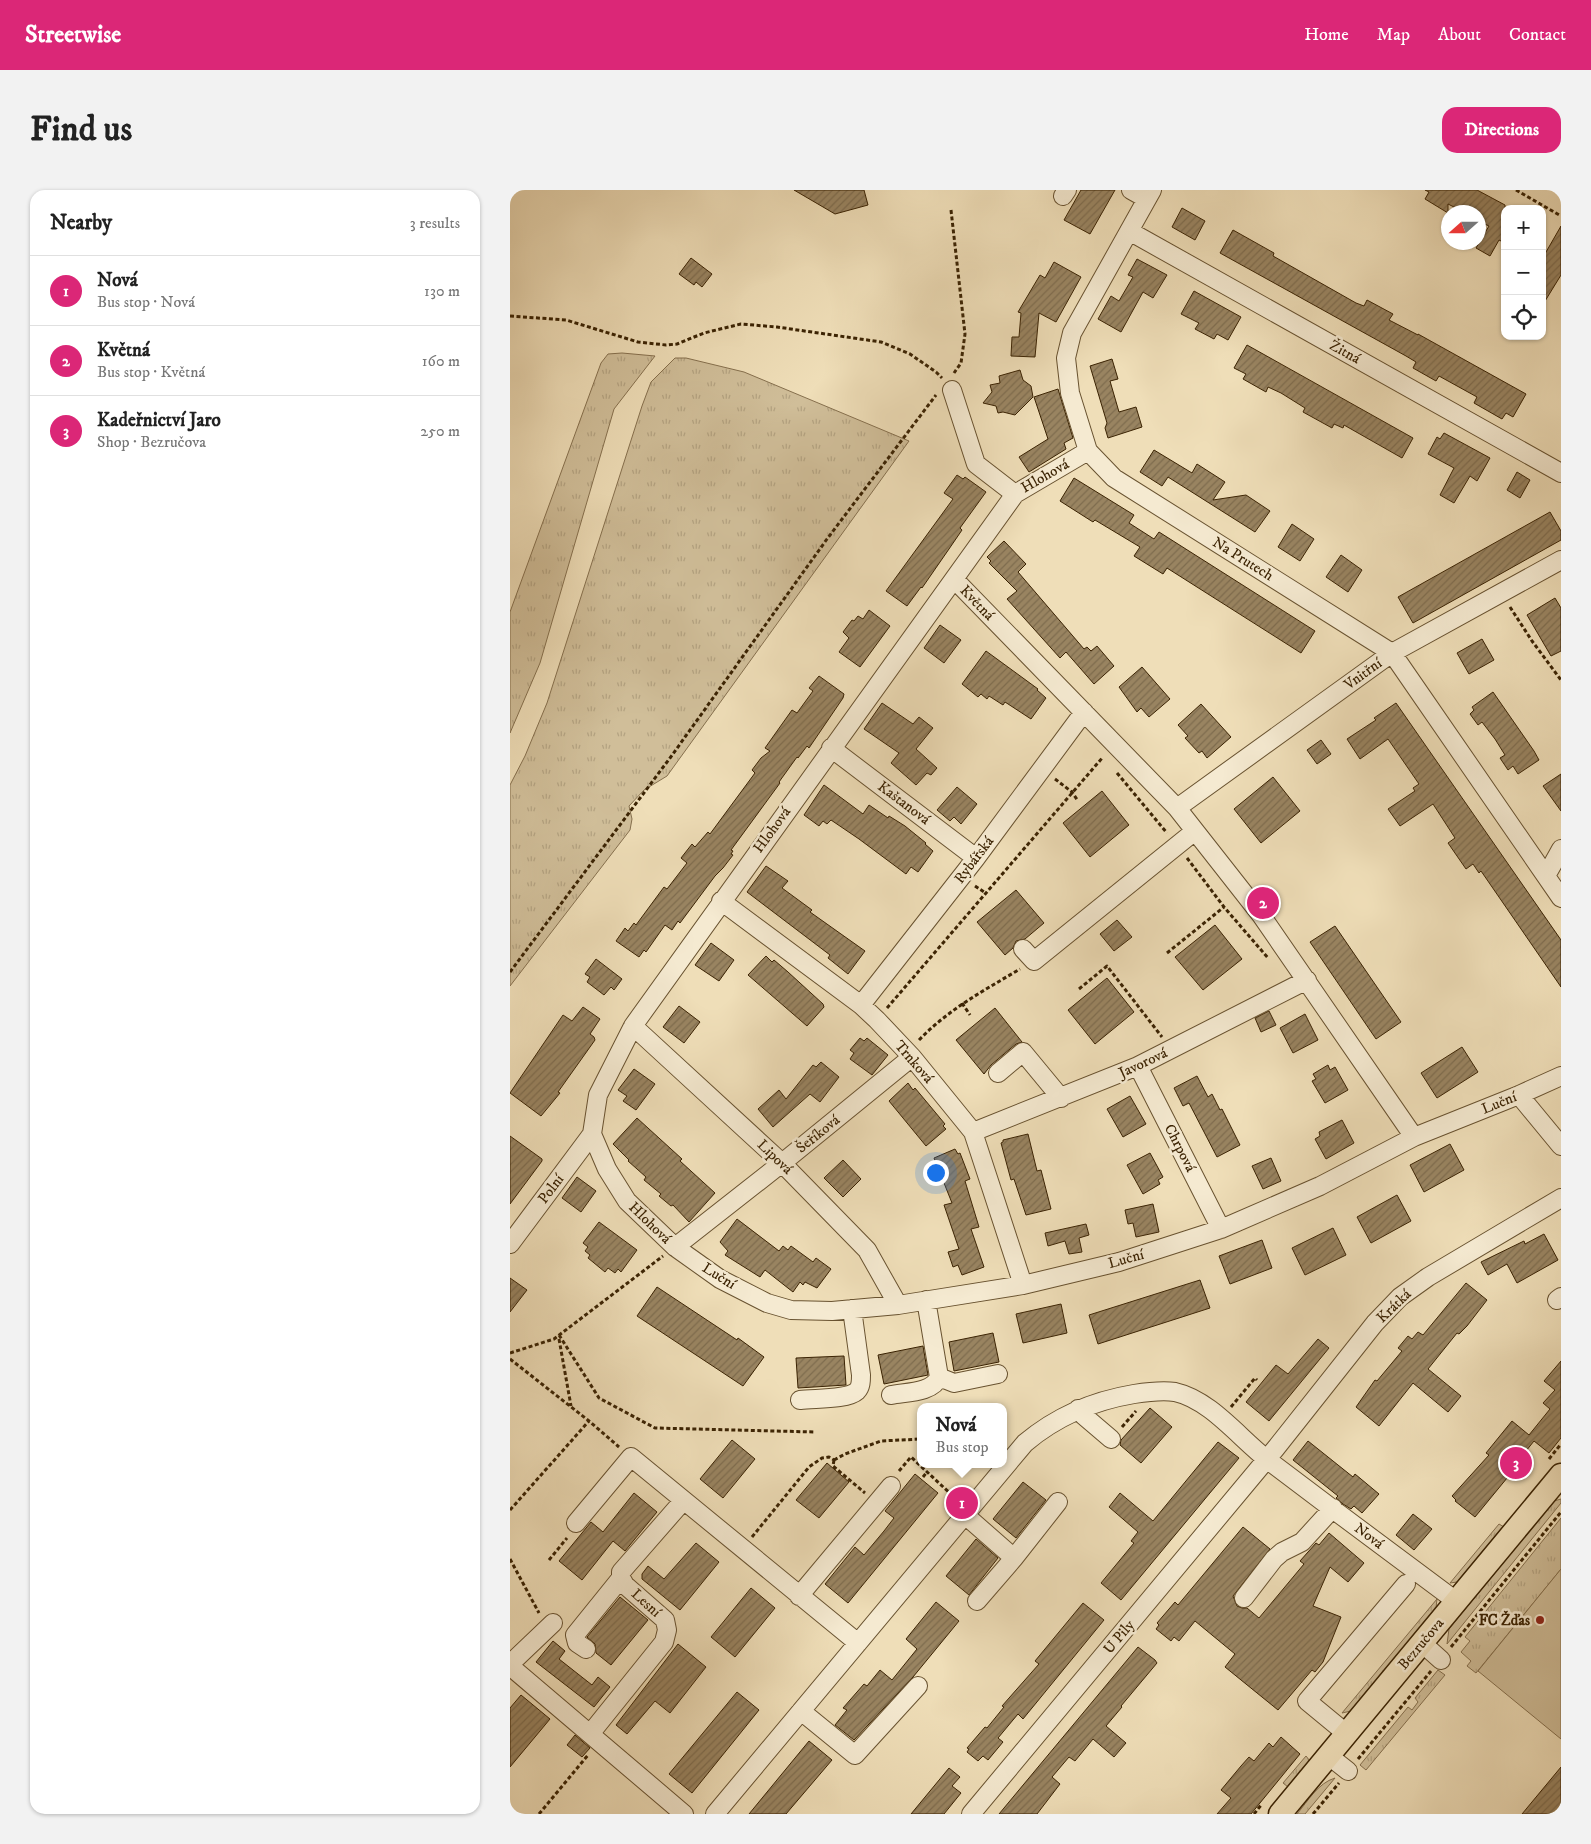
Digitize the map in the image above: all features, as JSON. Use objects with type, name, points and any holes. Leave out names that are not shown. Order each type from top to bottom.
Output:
[{"type":"main road","name":"Bezručova","points":[[1280,1814],[1561,1476]]},
{"type":"street","points":[[1130,190],[1149,194]]},
{"type":"street","name":"Na Prutech","points":[[1149,194],[1072,333],[1066,358],[1070,393],[1088,451],[1114,478],[1392,653],[1561,898]]},
{"type":"street","name":"Žitná","points":[[1129,231],[1561,473]]},
{"type":"street","points":[[949,386],[976,464],[1015,494]]},
{"type":"street","name":"Hlohová","points":[[676,1247],[627,1201],[607,1169],[592,1134],[598,1095],[633,1026],[1015,494],[1088,451]]},
{"type":"street","name":"Vnitřní","points":[[1177,808],[1392,653],[1561,560]]},
{"type":"street","name":"Květná","points":[[954,580],[1177,808],[1261,915],[1300,983],[1414,1137]]},
{"type":"street","name":"Rybářská","points":[[861,1005],[976,858],[1084,712]]},
{"type":"street","name":"Kaštanová","points":[[831,748],[976,858]]},
{"type":"street","points":[[1028,955],[1178,846],[1195,831]]},
{"type":"street","points":[[1546,876],[1561,849]]},
{"type":"street","name":"Trnková","points":[[722,901],[861,1005],[909,1054],[973,1132],[1023,1285]]},
{"type":"street","name":"Javorová","points":[[973,1132],[1138,1066],[1300,983]]},
{"type":"street","name":"Lipová","points":[[633,1026],[782,1163],[867,1250],[898,1305]]},
{"type":"street","points":[[998,1073],[1023,1052],[1061,1098]]},
{"type":"street","name":"Šeříková","points":[[676,1247],[782,1163],[909,1054]]},
{"type":"street","name":"Chrpová","points":[[1138,1066],[1221,1229]]},
{"type":"street","name":"Luční","points":[[676,1247],[720,1279],[767,1303],[791,1310],[832,1311],[898,1305],[1023,1285],[1119,1262],[1221,1229],[1320,1186],[1414,1137],[1561,1076]]},
{"type":"street","points":[[1519,1095],[1561,1146]]},
{"type":"street","name":"Polní","points":[[510,1244],[592,1134]]},
{"type":"street","name":"Krátká","points":[[1267,1459],[1369,1330],[1400,1297],[1428,1277],[1561,1198]]},
{"type":"street","points":[[890,1395],[932,1386],[939,1377],[926,1300]]},
{"type":"street","points":[[800,1400],[849,1396],[860,1386],[862,1375],[852,1309]]},
{"type":"street","points":[[939,1377],[954,1383],[998,1374]]},
{"type":"street","name":"Nová","points":[[1007,1462],[1025,1443],[1041,1430],[1078,1409],[1108,1399],[1142,1392],[1176,1392],[1204,1405],[1267,1459],[1456,1601]]},
{"type":"street","points":[[1078,1409],[1111,1439]]},
{"type":"street","points":[[576,1523],[631,1458],[858,1643]]},
{"type":"street","name":"U Pily","points":[[971,1814],[1267,1459]]},
{"type":"street","name":"Nová","points":[[715,1814],[858,1643],[965,1507],[1002,1468]]},
{"type":"street","points":[[800,1596],[891,1486]]},
{"type":"street","name":"Lesní","points":[[594,1738],[664,1642],[667,1630],[665,1620],[625,1585],[621,1572],[683,1500]]},
{"type":"street","points":[[977,1601],[1058,1502]]},
{"type":"street","points":[[965,1507],[1014,1558]]},
{"type":"street","points":[[1244,1598],[1274,1559],[1282,1552],[1302,1542],[1333,1508]]},
{"type":"street","points":[[586,1649],[577,1643],[575,1635],[622,1578]]},
{"type":"street","points":[[1347,1734],[1307,1701],[1406,1584]]},
{"type":"street","points":[[553,1623],[510,1665],[684,1814]]},
{"type":"street","points":[[1422,1643],[1441,1660]]},
{"type":"street","points":[[801,1711],[855,1755],[918,1686]]},
{"type":"street","points":[[1329,1756],[1348,1771]]},
{"type":"path","points":[[1516,190],[1561,216]]},
{"type":"path","points":[[510,972],[670,758],[827,539],[935,396],[949,386],[961,363],[965,334],[951,210]]},
{"type":"path","points":[[510,316],[566,320],[638,342],[666,345],[677,344],[704,333],[741,324],[777,327],[881,342],[910,354],[936,372],[949,386]]},
{"type":"path","points":[[1502,593],[1532,641],[1561,680]]},
{"type":"path","points":[[877,1020],[1103,757]]},
{"type":"path","points":[[1116,772],[1178,846],[1224,907],[1300,983]]},
{"type":"path","points":[[1072,792],[1078,801]]},
{"type":"path","points":[[1167,953],[1224,907]]},
{"type":"path","points":[[909,1054],[935,1023],[1028,955]]},
{"type":"path","points":[[1079,989],[1107,966],[1172,1049]]},
{"type":"path","points":[[962,1003],[970,1016]]},
{"type":"path","points":[[510,1353],[559,1336],[676,1247]]},
{"type":"path","points":[[559,1336],[571,1407]]},
{"type":"path","points":[[559,1336],[599,1398],[655,1428],[815,1432]]},
{"type":"path","points":[[510,1359],[589,1421],[631,1458]]},
{"type":"path","points":[[1229,1409],[1255,1378],[1257,1380]]},
{"type":"path","points":[[1111,1439],[1142,1404]]},
{"type":"path","points":[[510,1510],[589,1421]]},
{"type":"path","points":[[834,1460],[881,1441],[917,1439]]},
{"type":"path","points":[[742,1549],[809,1467],[822,1458],[829,1457],[834,1460]]},
{"type":"path","points":[[891,1486],[890,1482],[911,1457],[917,1462]]},
{"type":"path","points":[[834,1460],[834,1466],[877,1504]]},
{"type":"path","points":[[924,1468],[954,1497],[958,1494],[965,1507]]},
{"type":"path","points":[[923,1476],[927,1472]]},
{"type":"path","points":[[1313,1814],[1561,1512]]},
{"type":"path","points":[[548,1560],[576,1528],[576,1523]]},
{"type":"path","points":[[510,1559],[537,1611]]},
{"type":"path","points":[[539,1814],[594,1738]]},
{"type":"green space","points":[[622,353],[655,356],[614,409],[540,663],[510,733],[510,612],[601,363],[608,354]]},
{"type":"green space","points":[[675,358],[686,358],[744,372],[909,441],[667,776],[644,790],[629,806],[632,819],[630,830],[510,986],[510,785],[525,756],[547,703],[651,382]]},
{"type":"green space","points":[[1561,1499],[1561,1503],[1447,1644],[1449,1629],[1554,1501]]},
{"type":"green space","points":[[1561,1518],[1561,1569],[1476,1673],[1467,1666],[1471,1661],[1461,1652],[1470,1641],[1465,1637]]},
{"type":"green space","points":[[1499,1524],[1504,1527],[1462,1578],[1457,1582],[1450,1583]]},
{"type":"green space","name":"FC Žďas","points":[[1561,1569],[1561,1739],[1478,1671]]},
{"type":"green space","points":[[1437,1599],[1436,1608],[1351,1711],[1342,1713]]},
{"type":"green space","points":[[1438,1670],[1445,1675],[1366,1770],[1360,1765],[1408,1707],[1412,1710],[1418,1702],[1415,1698]]},
{"type":"green space","points":[[1306,1756],[1310,1761],[1288,1787],[1283,1783]]},
{"type":"green space","points":[[1335,1778],[1305,1814],[1297,1814],[1318,1788]]},
{"type":"building","points":[[794,190],[864,190],[868,205],[835,214]]},
{"type":"building","points":[[1081,190],[1115,190],[1090,234],[1064,220]]},
{"type":"building","points":[[1425,190],[1477,190],[1505,205],[1501,205],[1501,241],[1499,240],[1490,256],[1480,250],[1486,250],[1486,231],[1489,226],[1486,225],[1486,205],[1448,204],[1441,205],[1441,209],[1425,199],[1429,192]]},
{"type":"building","points":[[1182,208],[1205,221],[1195,240],[1172,227]]},
{"type":"building","points":[[1561,226],[1561,275],[1546,299],[1546,295],[1546,252]]},
{"type":"building","points":[[1233,230],[1274,253],[1273,256],[1356,303],[1364,306],[1367,300],[1393,314],[1389,320],[1526,394],[1513,417],[1506,413],[1502,419],[1474,403],[1477,397],[1439,376],[1436,381],[1413,368],[1416,362],[1406,356],[1220,253]]},
{"type":"building","points":[[691,258],[712,274],[702,287],[696,282],[694,285],[679,274]]},
{"type":"building","points":[[1137,259],[1167,275],[1153,298],[1143,292],[1121,332],[1098,319],[1111,296],[1119,301],[1133,277],[1128,275]]},
{"type":"building","points":[[1054,262],[1081,277],[1056,322],[1039,313],[1035,357],[1011,356],[1012,337],[1019,337],[1021,313],[1018,312],[1040,275],[1045,278]]},
{"type":"building","points":[[1194,291],[1241,317],[1228,340],[1217,334],[1214,339],[1195,329],[1199,323],[1181,314]]},
{"type":"building","points":[[1247,345],[1413,438],[1402,458],[1344,425],[1343,428],[1334,424],[1332,428],[1303,412],[1305,408],[1281,393],[1268,387],[1266,392],[1243,379],[1246,374],[1234,368]]},
{"type":"building","points":[[1112,359],[1118,379],[1110,381],[1119,412],[1136,407],[1142,427],[1108,438],[1105,428],[1107,423],[1090,366]]},
{"type":"building","points":[[1020,370],[1023,380],[1031,386],[1033,397],[1015,415],[1003,412],[998,413],[996,406],[983,403],[992,392],[990,385],[1000,383],[999,376]]},
{"type":"building","points":[[1058,389],[1073,438],[1064,443],[1066,449],[1029,472],[1019,457],[1048,439],[1034,397]]},
{"type":"building","points":[[1444,433],[1490,458],[1477,481],[1470,476],[1454,503],[1440,495],[1454,468],[1428,454],[1437,437],[1440,439]]},
{"type":"building","points":[[1154,450],[1192,473],[1197,464],[1225,482],[1213,500],[1246,495],[1270,511],[1255,532],[1168,477],[1162,486],[1140,472]]},
{"type":"building","points":[[1517,472],[1530,480],[1520,498],[1507,490]]},
{"type":"building","points":[[957,475],[963,479],[965,477],[986,492],[960,528],[962,530],[922,588],[907,606],[886,591],[953,499],[944,493]]},
{"type":"building","points":[[1074,478],[1134,515],[1129,523],[1154,539],[1159,532],[1315,631],[1301,653],[1167,568],[1163,574],[1134,556],[1140,547],[1095,520],[1093,522],[1060,501]]},
{"type":"building","points":[[1550,512],[1561,531],[1561,540],[1413,623],[1398,597]]},
{"type":"building","points":[[1292,524],[1314,539],[1300,561],[1278,547]]},
{"type":"building","points":[[1004,541],[1026,564],[1018,572],[1084,649],[1087,647],[1091,651],[1097,646],[1114,666],[1094,684],[1066,652],[1060,658],[1007,599],[1017,591],[989,563],[991,561],[987,557]]},
{"type":"building","points":[[1341,555],[1362,570],[1348,592],[1326,577]]},
{"type":"building","points":[[1555,598],[1561,608],[1561,651],[1551,656],[1527,615]]},
{"type":"building","points":[[869,610],[890,626],[860,667],[839,652],[849,638],[843,632],[852,620],[854,621],[858,616],[863,619]]},
{"type":"building","points":[[940,625],[961,640],[944,663],[924,648]]},
{"type":"building","points":[[1482,639],[1494,660],[1469,674],[1457,653]]},
{"type":"building","points":[[986,651],[1038,689],[1046,698],[1031,719],[1005,702],[1003,705],[989,696],[987,699],[981,694],[978,697],[962,684]]},
{"type":"building","points":[[1142,667],[1170,699],[1149,717],[1141,708],[1137,712],[1119,687]]},
{"type":"building","points":[[819,676],[844,694],[843,698],[809,748],[807,746],[797,757],[731,850],[733,855],[680,923],[678,921],[672,930],[665,925],[646,952],[644,950],[639,957],[616,941],[625,928],[628,931],[634,923],[636,925],[664,887],[667,889],[687,863],[681,858],[692,844],[695,847],[708,832],[710,834],[755,773],[752,770],[761,758],[770,751],[765,748],[792,710],[797,713],[813,691],[809,688]]},
{"type":"building","points":[[1493,692],[1539,760],[1518,774],[1513,766],[1508,770],[1500,758],[1505,755],[1495,739],[1482,722],[1478,725],[1470,714],[1474,710],[1472,707]]},
{"type":"building","points":[[882,703],[913,724],[919,717],[933,728],[916,749],[937,768],[931,775],[927,773],[916,785],[891,763],[899,753],[864,729]]},
{"type":"building","points":[[1396,703],[1561,940],[1561,987],[1481,871],[1479,873],[1473,864],[1466,869],[1448,843],[1455,838],[1433,804],[1400,826],[1388,809],[1415,791],[1413,788],[1419,784],[1388,739],[1360,759],[1347,739],[1376,720],[1374,718]]},
{"type":"building","points":[[1201,704],[1231,737],[1207,758],[1202,751],[1199,753],[1185,738],[1188,736],[1178,725]]},
{"type":"building","points":[[1321,740],[1331,754],[1317,764],[1307,750]]},
{"type":"building","points":[[1561,774],[1561,811],[1543,786]]},
{"type":"building","points":[[1273,777],[1300,811],[1261,843],[1234,809]]},
{"type":"building","points":[[824,785],[863,814],[869,805],[888,818],[889,816],[905,826],[926,843],[933,851],[918,872],[911,867],[906,874],[831,820],[827,824],[823,821],[819,826],[804,815]]},
{"type":"building","points":[[957,787],[977,804],[961,824],[954,817],[950,821],[937,810]]},
{"type":"building","points":[[1102,791],[1129,825],[1090,857],[1063,823]]},
{"type":"building","points":[[766,866],[788,881],[782,888],[812,910],[810,912],[865,951],[848,974],[828,958],[830,955],[747,892]]},
{"type":"building","points":[[1016,890],[1044,923],[1025,939],[1016,941],[1013,948],[1005,955],[977,922]]},
{"type":"building","points":[[1117,920],[1132,937],[1114,951],[1100,934]]},
{"type":"building","points":[[1215,925],[1242,959],[1203,990],[1175,957]]},
{"type":"building","points":[[1335,926],[1401,1022],[1376,1039],[1310,942]]},
{"type":"building","points":[[711,943],[734,960],[719,981],[695,965]]},
{"type":"building","points":[[766,956],[772,962],[774,960],[823,1004],[824,1007],[807,1026],[748,975]]},
{"type":"building","points":[[596,959],[622,979],[614,990],[611,987],[604,995],[587,982],[590,977],[585,974]]},
{"type":"building","points":[[1107,978],[1134,1012],[1095,1044],[1068,1010]]},
{"type":"building","points":[[679,1006],[700,1022],[684,1043],[663,1027]]},
{"type":"building","points":[[583,1007],[600,1019],[590,1034],[595,1040],[558,1092],[560,1093],[541,1116],[510,1093],[563,1015],[572,1021]]},
{"type":"building","points":[[995,1008],[1022,1042],[1016,1044],[991,1065],[984,1074],[956,1040]]},
{"type":"building","points":[[1269,1011],[1276,1025],[1261,1032],[1255,1018]]},
{"type":"building","points":[[1305,1014],[1318,1040],[1293,1053],[1280,1028]]},
{"type":"building","points":[[860,1038],[864,1041],[867,1038],[888,1055],[872,1075],[850,1059],[854,1053],[850,1050]]},
{"type":"building","points":[[1462,1047],[1478,1072],[1437,1098],[1421,1073]]},
{"type":"building","points":[[821,1062],[839,1077],[820,1102],[810,1094],[773,1127],[758,1109],[779,1090],[786,1099],[813,1065],[816,1067]]},
{"type":"building","points":[[1328,1065],[1330,1070],[1335,1067],[1348,1090],[1325,1103],[1312,1081],[1316,1079],[1313,1074]]},
{"type":"building","points":[[634,1069],[655,1084],[636,1110],[623,1101],[627,1096],[618,1090]]},
{"type":"building","points":[[1197,1076],[1208,1097],[1212,1094],[1220,1110],[1222,1109],[1240,1145],[1217,1157],[1189,1103],[1183,1106],[1174,1088]]},
{"type":"building","points":[[908,1083],[913,1090],[915,1088],[945,1124],[943,1126],[946,1129],[926,1146],[889,1101]]},
{"type":"building","points":[[1130,1096],[1146,1124],[1123,1137],[1107,1109]]},
{"type":"building","points":[[637,1118],[682,1159],[680,1161],[715,1193],[689,1222],[673,1205],[671,1206],[659,1196],[661,1194],[644,1180],[646,1177],[613,1144]]},
{"type":"building","points":[[1342,1120],[1354,1143],[1326,1159],[1315,1139],[1320,1136],[1319,1132]]},
{"type":"building","points":[[1028,1134],[1037,1171],[1041,1170],[1051,1209],[1026,1215],[1014,1179],[1011,1180],[1001,1143],[1003,1140]]},
{"type":"building","points":[[510,1136],[542,1159],[542,1161],[510,1204]]},
{"type":"building","points":[[1450,1144],[1464,1170],[1424,1192],[1410,1165]]},
{"type":"building","points":[[955,1149],[958,1154],[960,1153],[970,1179],[965,1181],[979,1227],[971,1229],[984,1267],[962,1275],[958,1265],[953,1267],[948,1252],[959,1249],[944,1205],[952,1203],[934,1158]]},
{"type":"building","points":[[1150,1153],[1163,1177],[1158,1180],[1160,1184],[1143,1194],[1127,1165]]},
{"type":"building","points":[[1271,1158],[1281,1181],[1263,1189],[1252,1166]]},
{"type":"building","points":[[843,1160],[861,1179],[843,1197],[824,1178]]},
{"type":"building","points":[[577,1177],[596,1191],[581,1212],[562,1198]]},
{"type":"building","points":[[1397,1195],[1411,1221],[1371,1243],[1357,1217]]},
{"type":"building","points":[[1153,1204],[1159,1232],[1136,1237],[1133,1223],[1128,1224],[1125,1210]]},
{"type":"building","points":[[737,1219],[779,1251],[783,1246],[788,1250],[791,1246],[813,1262],[816,1258],[831,1269],[817,1288],[805,1282],[803,1285],[800,1282],[793,1292],[765,1270],[760,1277],[725,1255],[728,1251],[720,1242]]},
{"type":"building","points":[[599,1222],[637,1250],[621,1272],[618,1269],[615,1273],[608,1268],[605,1272],[588,1258],[590,1255],[585,1251],[588,1247],[583,1243]]},
{"type":"building","points":[[1086,1224],[1089,1235],[1079,1238],[1082,1252],[1069,1254],[1065,1241],[1048,1246],[1045,1233]]},
{"type":"building","points":[[1333,1228],[1346,1255],[1305,1275],[1292,1248]]},
{"type":"building","points":[[1544,1234],[1558,1260],[1517,1283],[1507,1264],[1488,1275],[1481,1262],[1524,1241],[1525,1244]]},
{"type":"building","points":[[1262,1240],[1272,1268],[1230,1284],[1219,1256]]},
{"type":"building","points":[[510,1278],[527,1290],[510,1312]]},
{"type":"building","points":[[1200,1280],[1210,1308],[1098,1344],[1089,1315]]},
{"type":"building","points":[[1466,1283],[1487,1300],[1467,1326],[1459,1334],[1457,1333],[1428,1369],[1461,1396],[1448,1412],[1413,1383],[1379,1426],[1356,1407],[1375,1380],[1377,1381],[1402,1351],[1398,1348],[1408,1336],[1412,1339],[1418,1332],[1423,1335]]},
{"type":"building","points":[[657,1287],[737,1340],[738,1338],[764,1357],[743,1386],[637,1316]]},
{"type":"building","points":[[1061,1304],[1067,1333],[1023,1343],[1016,1314]]},
{"type":"building","points":[[993,1333],[999,1362],[954,1371],[949,1342]]},
{"type":"building","points":[[1318,1339],[1329,1348],[1269,1421],[1246,1402],[1276,1365],[1288,1374]]},
{"type":"building","points":[[923,1346],[928,1375],[884,1384],[878,1355]]},
{"type":"building","points":[[844,1356],[846,1385],[798,1388],[796,1358]]},
{"type":"building","points":[[1561,1361],[1561,1438],[1549,1453],[1534,1441],[1510,1471],[1512,1472],[1475,1517],[1455,1501],[1452,1496],[1489,1455],[1486,1453],[1512,1421],[1529,1435],[1550,1409],[1543,1403],[1555,1390],[1544,1381]]},
{"type":"building","points":[[1150,1408],[1172,1427],[1141,1463],[1120,1445],[1121,1440]]},
{"type":"building","points":[[732,1440],[755,1459],[723,1498],[700,1479]]},
{"type":"building","points":[[1308,1441],[1353,1477],[1355,1474],[1379,1494],[1362,1513],[1354,1506],[1351,1509],[1343,1504],[1336,1498],[1338,1496],[1293,1460]]},
{"type":"building","points":[[1218,1442],[1239,1458],[1121,1600],[1101,1583],[1134,1543],[1131,1541],[1138,1532],[1109,1507],[1120,1493],[1153,1521]]},
{"type":"building","points":[[827,1463],[849,1482],[819,1518],[796,1500]]},
{"type":"building","points":[[915,1474],[938,1493],[848,1603],[825,1584],[855,1547],[864,1555],[884,1531],[894,1518],[885,1511]]},
{"type":"building","points":[[1023,1482],[1046,1500],[1016,1538],[993,1519]]},
{"type":"building","points":[[634,1493],[657,1512],[625,1551],[613,1541],[582,1580],[559,1561],[591,1522],[603,1532]]},
{"type":"building","points":[[1413,1514],[1432,1529],[1414,1550],[1396,1535]]},
{"type":"building","points":[[1243,1527],[1270,1549],[1233,1596],[1237,1606],[1247,1608],[1259,1618],[1304,1564],[1300,1561],[1316,1543],[1319,1545],[1329,1533],[1364,1563],[1348,1582],[1330,1567],[1313,1606],[1341,1617],[1323,1662],[1315,1672],[1312,1670],[1278,1710],[1225,1667],[1235,1654],[1195,1621],[1179,1641],[1174,1637],[1171,1641],[1156,1629],[1159,1625],[1157,1623],[1175,1602],[1178,1605]]},
{"type":"building","points":[[976,1539],[998,1558],[969,1595],[946,1576]]},
{"type":"building","points":[[696,1543],[719,1562],[680,1610],[642,1579],[642,1574],[648,1566],[664,1579]]},
{"type":"building","points":[[751,1588],[775,1608],[735,1657],[711,1637]]},
{"type":"building","points":[[620,1597],[648,1620],[611,1665],[596,1653],[595,1644],[587,1637]]},
{"type":"building","points":[[936,1602],[959,1621],[913,1677],[854,1740],[835,1725],[847,1710],[843,1708],[864,1684],[867,1686],[880,1670],[892,1680],[917,1649],[906,1639]]},
{"type":"building","points":[[1083,1603],[1104,1620],[1023,1719],[1018,1714],[998,1738],[1003,1742],[988,1760],[983,1756],[978,1761],[967,1752],[969,1749],[967,1748],[985,1727],[987,1728],[1004,1707],[1002,1706],[1039,1664],[1035,1661]]},
{"type":"building","points":[[553,1641],[565,1651],[559,1659],[592,1685],[598,1677],[610,1687],[594,1707],[536,1662]]},
{"type":"building","points":[[678,1644],[706,1667],[670,1713],[655,1701],[627,1734],[616,1725]]},
{"type":"building","points":[[1138,1647],[1157,1663],[1106,1726],[1126,1743],[1114,1757],[1093,1739],[1075,1761],[1069,1757],[1052,1777],[1060,1784],[1037,1814],[999,1814]]},
{"type":"building","points":[[737,1692],[759,1710],[692,1793],[669,1774]]},
{"type":"building","points":[[521,1695],[550,1719],[510,1767],[510,1708]]},
{"type":"building","points":[[575,1735],[590,1748],[582,1757],[567,1745]]},
{"type":"building","points":[[1281,1737],[1300,1754],[1251,1814],[1217,1814],[1231,1798],[1221,1790],[1249,1757],[1254,1761],[1269,1743],[1273,1747]]},
{"type":"building","points":[[809,1741],[832,1760],[786,1814],[749,1814]]},
{"type":"building","points":[[1561,1767],[1561,1814],[1522,1814]]},
{"type":"building","points":[[949,1768],[960,1777],[952,1786],[961,1793],[944,1814],[911,1814]]},
{"type":"place","name":"Květná","points":[[1263,903]]},
{"type":"place","name":"Kadeřnictví Jaro","points":[[1516,1463]]},
{"type":"place","name":"Nová","points":[[962,1503]]},
{"type":"place","name":"FC Žďas","points":[[1540,1620]]}]
